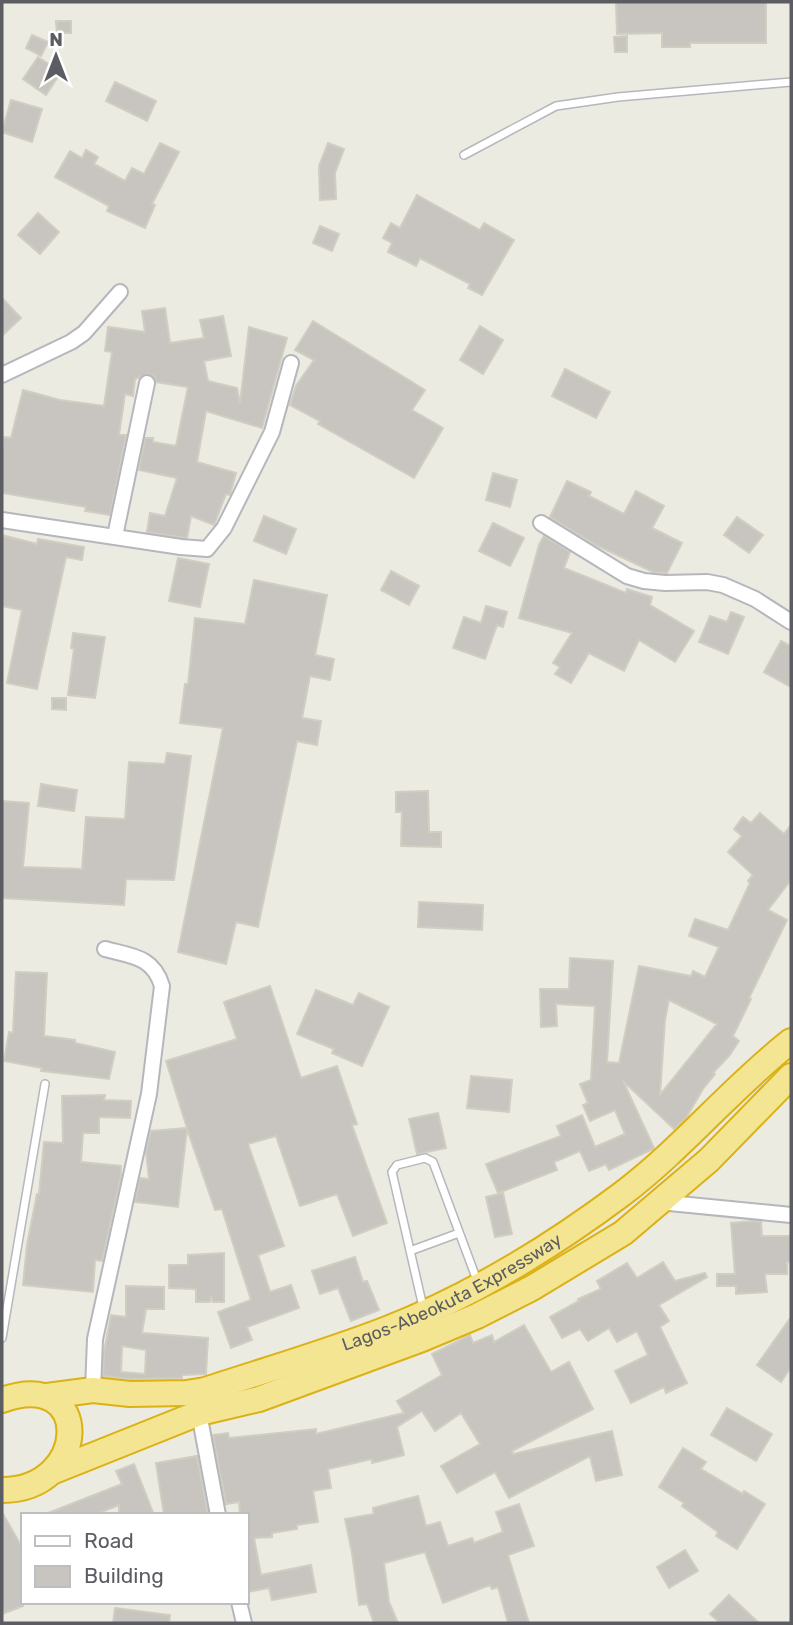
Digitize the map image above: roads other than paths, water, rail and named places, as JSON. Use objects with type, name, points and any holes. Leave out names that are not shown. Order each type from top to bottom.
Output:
[{"type":"highway","name":"Lagos-Abeokuta Expressway","points":[[2,1400],[21,1394],[47,1396],[93,1390],[131,1394],[205,1390],[386,1330],[424,1313],[479,1287],[574,1229],[624,1193],[675,1149],[757,1067],[791,1041]]},
{"type":"highway","name":"Lagos-Abeokuta Expressway","points":[[32,1486],[54,1471],[199,1413],[259,1399],[422,1339],[477,1316],[532,1288],[622,1233],[725,1144],[791,1076]]},
{"type":"highway","points":[[47,1396],[61,1406],[69,1422],[71,1438],[54,1471]]},
{"type":"highway","points":[[2,1490],[32,1486]]},
{"type":"highway","points":[[2,1503],[32,1486]]},
{"type":"street","points":[[2,375],[84,333],[120,292]]},
{"type":"street","points":[[2,520],[181,547],[207,548],[224,528],[267,442],[290,363]]},
{"type":"street","points":[[115,536],[147,383]]},
{"type":"street","points":[[541,523],[627,576],[654,582],[707,582],[723,585],[755,599],[791,622]]},
{"type":"street","points":[[93,1390],[96,1339],[149,1094],[162,986],[158,972],[144,960],[105,949]]},
{"type":"street","points":[[659,1202],[791,1215]]},
{"type":"street","points":[[199,1413],[218,1513]]},
{"type":"street","points":[[239,1604],[244,1623]]},
{"type":"lane","points":[[464,155],[556,106],[618,97],[791,82]]},
{"type":"lane","points":[[2,1338],[5,1302],[45,1084]]},
{"type":"lane","points":[[424,1313],[393,1172],[397,1164],[425,1158],[433,1162],[479,1287]]},
{"type":"lane","points":[[410,1251],[459,1233]]}]
